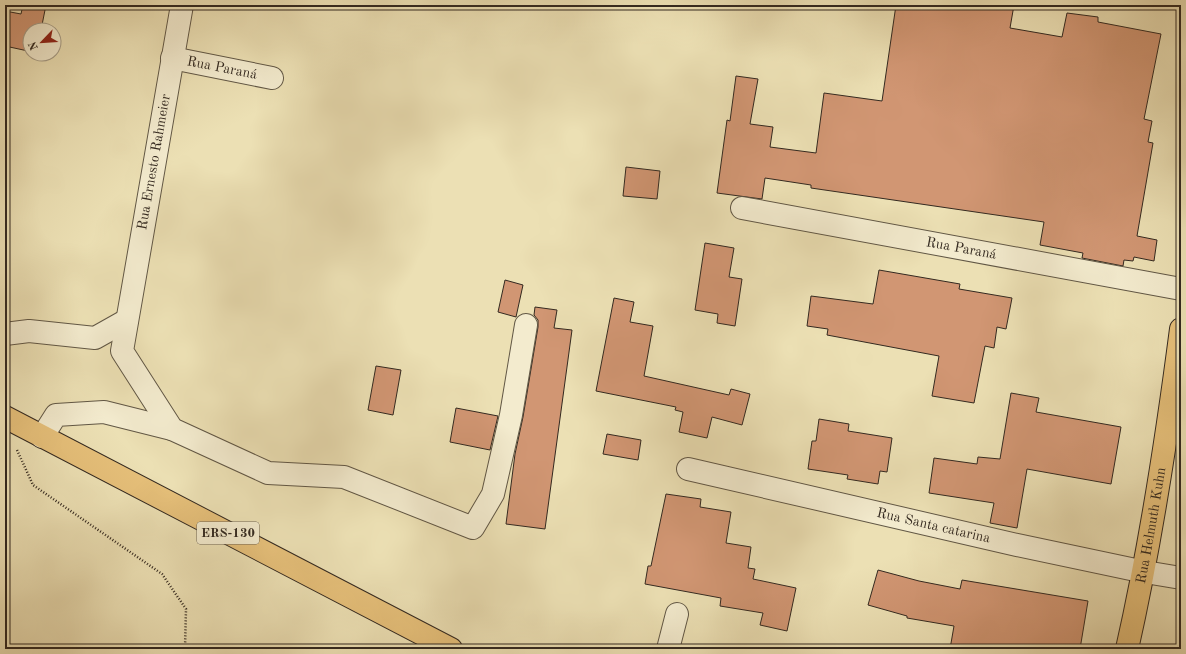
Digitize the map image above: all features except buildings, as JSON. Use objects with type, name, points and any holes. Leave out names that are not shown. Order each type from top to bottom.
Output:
[{"type":"main road","name":"Rua Helmuth Kuhn","points":[[1127,649],[1145,572],[1164,458],[1181,329]]},
{"type":"main road","name":"ERS-130","points":[[5,418],[451,649]]},
{"type":"street","name":"Rua Ernesto Rahmeier","points":[[172,429],[122,351],[182,5]]},
{"type":"street","name":"Rua Paraná","points":[[172,58],[272,78]]},
{"type":"street","name":"Rua Paraná","points":[[742,208],[1181,289]]},
{"type":"street","points":[[5,334],[28,331],[95,338],[127,320]]},
{"type":"street","points":[[42,437],[56,415],[104,412],[172,429],[268,473],[344,477],[409,501],[473,528],[493,494],[511,415],[526,325]]},
{"type":"street","name":"Rua Santa catarina","points":[[688,469],[1145,572],[1181,578]]},
{"type":"street","points":[[668,649],[677,614]]},
{"type":"path","points":[[14,444],[33,485],[162,574],[186,609],[185,649]]}]
